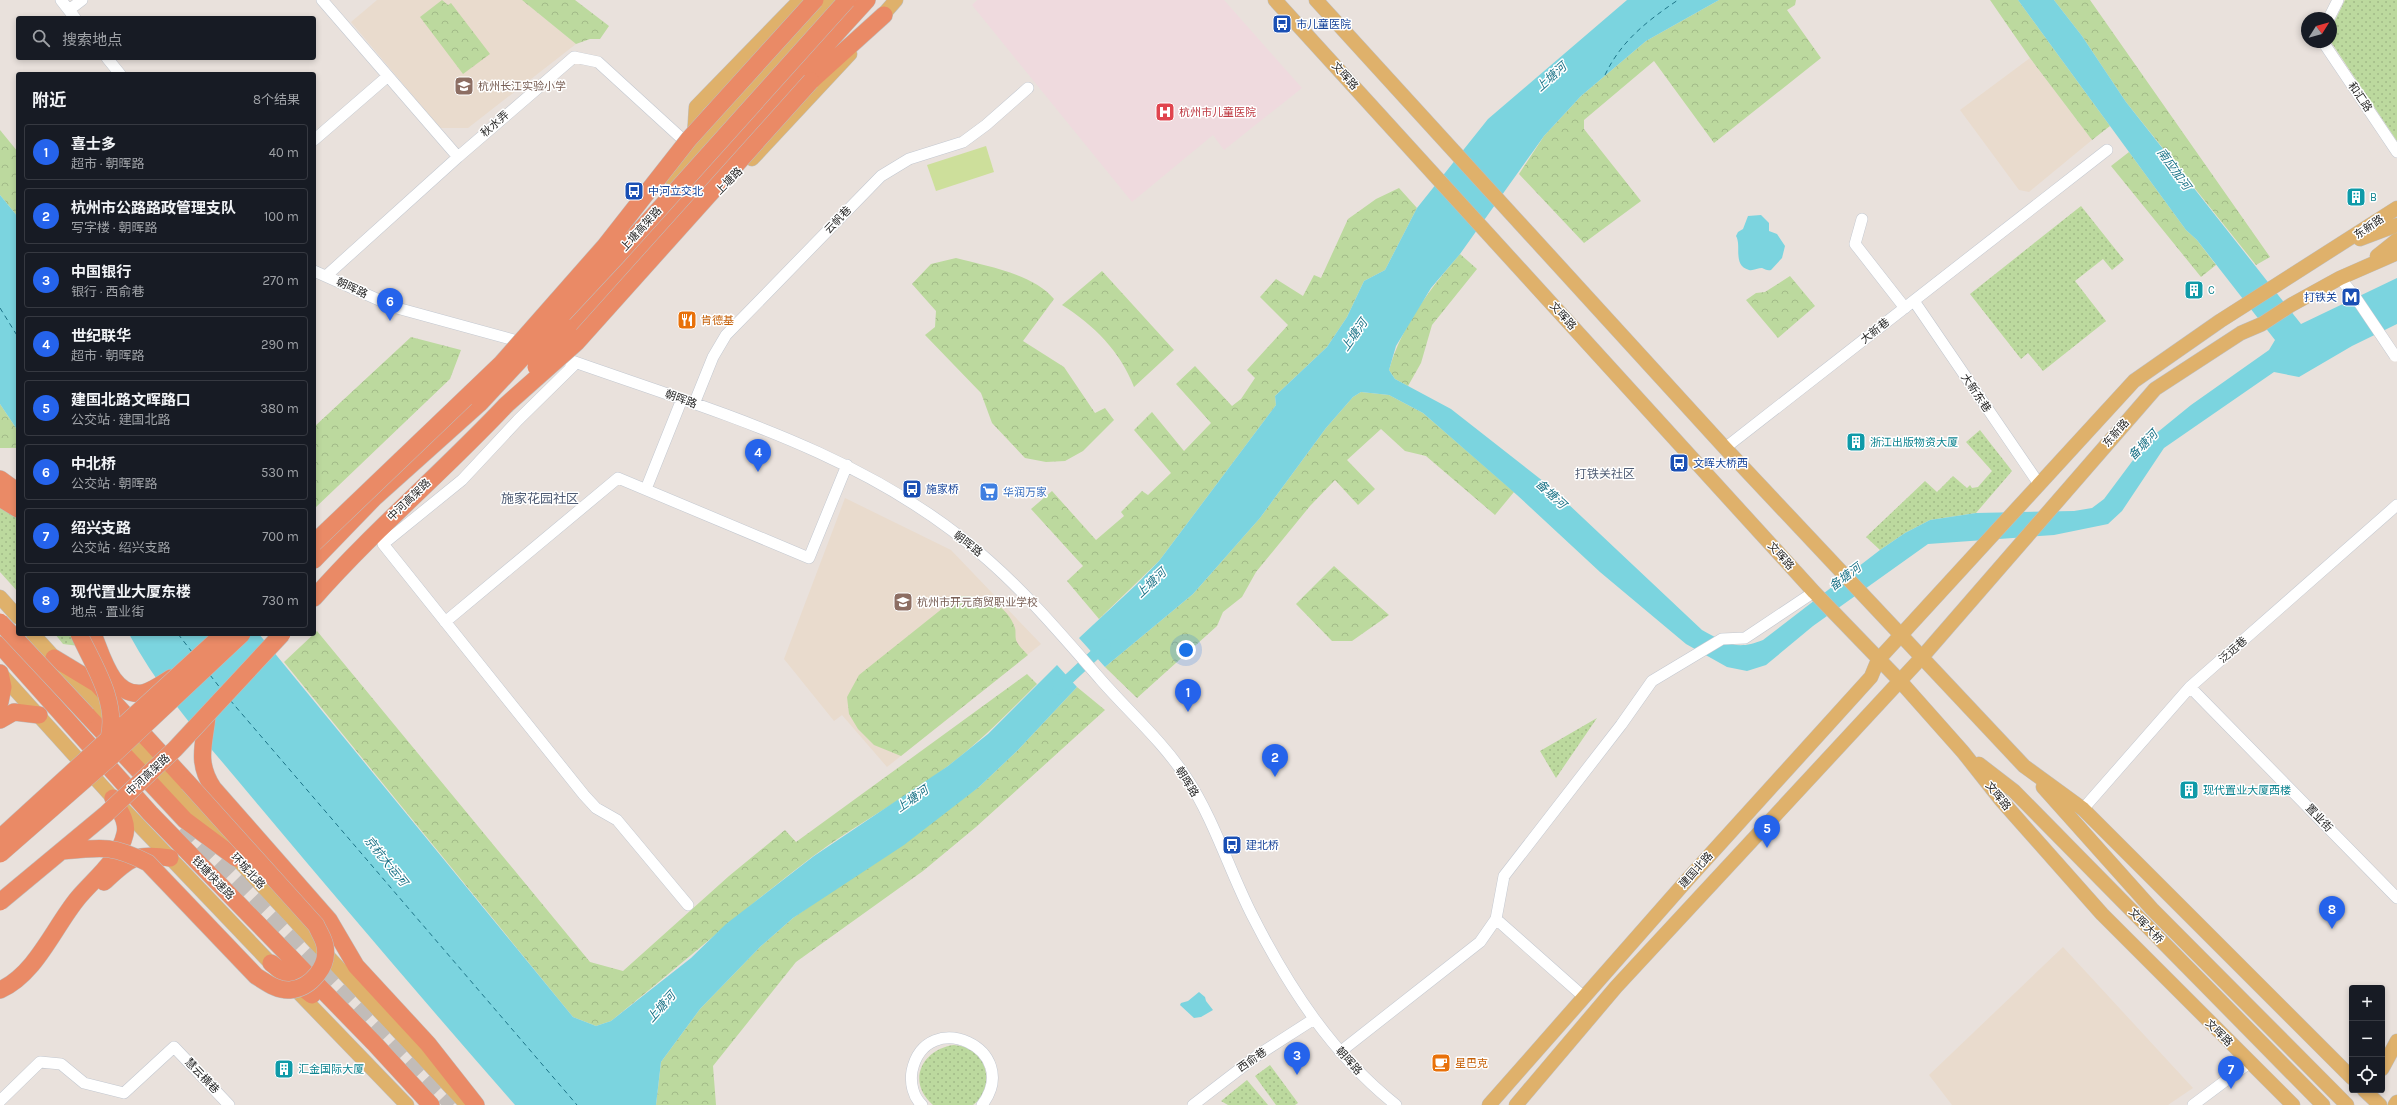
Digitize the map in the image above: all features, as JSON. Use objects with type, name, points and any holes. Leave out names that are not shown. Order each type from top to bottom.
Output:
[{"type":"highway","points":[[316,541],[501,364],[578,277],[689,139],[815,0]]},
{"type":"highway","name":"上塘高架路","points":[[480,403],[618,255],[847,0]]},
{"type":"highway","name":"上塘高架路","points":[[506,405],[568,328],[867,0]]},
{"type":"highway","points":[[506,405],[576,342],[811,81],[884,15]]},
{"type":"highway","points":[[441,423],[480,403]]},
{"type":"highway","points":[[316,558],[374,498],[480,403]]},
{"type":"highway","name":"中河高架路","points":[[316,596],[356,552],[470,443],[506,405]]},
{"type":"highway","points":[[0,479],[16,491]]},
{"type":"highway","points":[[0,487],[16,494]]},
{"type":"highway","points":[[0,498],[16,509]]},
{"type":"highway","points":[[0,622],[185,820],[236,858]]},
{"type":"highway","points":[[80,636],[107,695],[112,715],[109,738]]},
{"type":"highway","points":[[93,636],[111,674],[119,687],[129,692],[144,693],[186,669]]},
{"type":"highway","points":[[0,838],[222,636]]},
{"type":"highway","points":[[0,854],[112,756],[240,636]]},
{"type":"highway","name":"中河高架路","points":[[0,902],[106,814],[208,717],[280,636]]},
{"type":"highway","name":"钱塘快速路","points":[[0,645],[150,813],[374,1043],[431,1105]]},
{"type":"highway","points":[[54,658],[97,684],[316,926],[325,946],[323,966],[311,981],[290,990],[272,987],[256,976],[148,863],[128,852],[104,847],[63,851]]},
{"type":"highway","points":[[0,673],[3,687],[0,702]]},
{"type":"highway","points":[[0,720],[14,712],[39,716]]},
{"type":"highway","points":[[208,717],[202,752],[205,776],[225,804],[329,920],[346,953],[432,1049],[476,1105]]},
{"type":"highway","points":[[0,999],[28,981],[105,875],[123,842],[126,833],[126,823],[113,798]]},
{"type":"highway","points":[[0,990],[11,985],[30,965],[78,898],[105,875],[135,857],[143,855],[170,858]]},
{"type":"highway","points":[[271,963],[318,1000],[431,1105]]},
{"type":"main road","points":[[693,149],[696,107],[800,0]]},
{"type":"main road","points":[[517,340],[564,301],[619,240],[693,149],[831,0]]},
{"type":"main road","name":"上塘路","points":[[555,355],[633,272],[700,212],[783,126],[846,60],[896,0]]},
{"type":"main road","name":"文晖路","points":[[1275,0],[1814,592],[1878,660],[1900,681],[1963,752],[2001,800],[2102,914],[2249,1063],[2293,1105]]},
{"type":"main road","points":[[1316,0],[1725,448],[1836,568],[1923,656],[2024,766],[2083,809],[2349,1075]]},
{"type":"main road","name":"东新路","points":[[1902,634],[2134,381],[2246,305],[2397,208]]},
{"type":"main road","name":"东新路","points":[[2340,246],[2397,225]]},
{"type":"main road","name":"东新路","points":[[2359,270],[2397,240]]},
{"type":"main road","name":"东新路","points":[[1923,656],[2155,389],[2241,333],[2262,324],[2291,305],[2340,278],[2397,253]]},
{"type":"main road","points":[[0,597],[16,615]]},
{"type":"main road","name":"建国北路","points":[[1489,1105],[1688,879],[1871,677],[1878,660],[1902,634]]},
{"type":"main road","name":"环城北路","points":[[35,636],[236,858],[466,1105]]},
{"type":"main road","name":"建国北路","points":[[1516,1105],[1616,987],[1923,656]]},
{"type":"main road","points":[[0,673],[113,798],[407,1105]]},
{"type":"main road","name":"文晖大桥","points":[[1963,752],[2014,791],[2323,1105]]},
{"type":"main road","name":"文晖大桥","points":[[2024,766],[2152,908],[2347,1105]]},
{"type":"main road","points":[[2385,1063],[2397,1041]]},
{"type":"main road","points":[[2366,1095],[2380,1105]]},
{"type":"street","points":[[60,0],[72,14],[82,0]]},
{"type":"street","points":[[322,0],[458,157],[326,276]]},
{"type":"street","points":[[2332,12],[2338,0]]},
{"type":"street","name":"和汇路","points":[[2327,48],[2397,152]]},
{"type":"street","name":"秋水弄","points":[[458,157],[574,57],[598,62],[693,149]]},
{"type":"street","points":[[109,60],[118,72]]},
{"type":"street","points":[[316,138],[388,76]]},
{"type":"street","name":"云帆巷","points":[[694,404],[713,357],[726,335],[881,176],[909,158],[963,142],[986,125],[1028,88]]},
{"type":"street","name":"大新巷","points":[[1725,448],[2107,150]]},
{"type":"street","name":"大新东巷","points":[[1862,219],[1855,244],[1909,305],[2039,484]]},
{"type":"street","name":"朝晖路","points":[[316,272],[397,308],[517,340],[576,363],[682,399],[848,465],[929,514],[987,558],[1067,641],[1102,682],[1170,754],[1186,778],[1252,914],[1282,970],[1314,1020],[1354,1069],[1396,1105]]},
{"type":"street","points":[[2340,278],[2356,298],[2396,358]]},
{"type":"street","points":[[576,363],[518,420],[462,480],[383,544],[584,795],[596,808],[617,820],[688,904]]},
{"type":"street","points":[[646,489],[682,399]]},
{"type":"street","points":[[445,622],[618,478],[809,558],[848,465]]},
{"type":"street","name":"泛远巷","points":[[2083,809],[2190,687],[2397,505]]},
{"type":"street","points":[[1340,1052],[1480,942],[1496,919],[1504,876],[1652,682],[1695,654],[1722,639],[1745,638],[1814,592]]},
{"type":"street","name":"置业街","points":[[2190,687],[2397,898]]},
{"type":"street","points":[[1496,919],[1584,997]]},
{"type":"street","name":"西俞巷","points":[[1193,1105],[1258,1055],[1314,1020]]},
{"type":"street","points":[[922,1105],[913,1090],[911,1076],[914,1063],[921,1051],[931,1043],[943,1038],[956,1038],[969,1041],[980,1049],[988,1059],[992,1072],[992,1085],[985,1104]]},
{"type":"street","name":"慧云横巷","points":[[0,1101],[40,1062],[61,1064],[84,1083],[124,1093],[174,1047],[229,1105]]},
{"type":"street","points":[[2193,1105],[2249,1063]]},
{"type":"shaded area","name":"杭州长江实验小学","points":[[377,0],[522,0],[576,44],[468,128],[440,128],[351,22]]},
{"type":"shaded area","name":"杭州市儿童医院","points":[[977,0],[1224,0],[1302,88],[1224,150],[1213,135],[1132,202],[972,5]]},
{"type":"shaded area","points":[[2030,58],[2092,140],[2029,192],[2019,190],[1960,110]]},
{"type":"shaded area","name":"杭州市开元商贸职业学校","points":[[845,498],[951,550],[1041,644],[887,767],[842,715],[834,721],[784,659]]},
{"type":"shaded area","points":[[2063,947],[2193,1088],[2168,1105],[1952,1105],[1929,1075]]},
{"type":"green space","points":[[442,0],[448,5],[451,3],[490,54],[463,74],[420,17]]},
{"type":"green space","points":[[522,0],[575,0],[609,26],[600,39],[590,39],[576,44]]},
{"type":"green space","points":[[1719,0],[1796,0],[1795,5],[1787,10],[1821,58],[1714,143],[1654,61],[1584,120],[1584,129],[1641,201],[1584,243],[1519,174],[1544,136],[1581,96],[1646,41]]},
{"type":"green space","points":[[1990,0],[2018,0],[2110,126],[2092,140],[2030,58]]},
{"type":"green space","points":[[2054,0],[2090,0],[2270,257],[2256,265],[2126,102],[2082,36]]},
{"type":"green space","points":[[2345,0],[2397,0],[2397,141],[2335,48],[2337,48],[2337,17]]},
{"type":"green space","points":[[0,130],[16,150],[16,215],[0,195]]},
{"type":"green space","points":[[986,146],[994,172],[936,191],[927,165]]},
{"type":"green space","points":[[2129,152],[2186,230],[2197,240],[2216,265],[2201,277],[2111,166]]},
{"type":"green space","points":[[1399,188],[1417,208],[1385,270],[1364,281],[1347,317],[1327,347],[1275,396],[1276,405],[1159,561],[1099,619],[1067,581],[1083,566],[1031,509],[1052,491],[1096,540],[1124,516],[1121,512],[1142,491],[1148,495],[1171,473],[1134,430],[1152,412],[1184,451],[1211,423],[1176,384],[1195,366],[1232,406],[1241,399],[1255,378],[1247,370],[1288,325],[1260,297],[1276,279],[1303,296],[1314,275],[1321,278],[1348,219],[1376,199]]},
{"type":"green space","points":[[2081,206],[2124,260],[2112,270],[2103,259],[2075,281],[2106,321],[2043,371],[2028,353],[2021,359],[1970,294]]},
{"type":"green space","points":[[1460,254],[1477,269],[1432,325],[1421,363],[1408,386],[1395,379],[1389,370],[1401,338],[1418,308]]},
{"type":"green space","points":[[956,258],[1009,272],[1022,277],[1045,290],[1054,299],[1023,341],[1064,367],[1095,413],[1105,408],[1114,420],[1083,451],[1065,461],[1046,462],[1025,458],[992,423],[981,393],[925,335],[935,327],[936,311],[912,284],[931,264]]},
{"type":"green space","points":[[1102,271],[1174,350],[1134,387],[1121,362],[1105,340],[1085,321],[1062,305]]},
{"type":"green space","points":[[1790,276],[1815,306],[1778,338],[1746,300],[1756,293],[1765,292]]},
{"type":"green space","points":[[411,337],[461,350],[450,379],[316,507],[316,425]]},
{"type":"green space","points":[[1361,392],[1389,395],[1423,413],[1514,492],[1495,515],[1426,456],[1405,451],[1381,429],[1347,460],[1375,489],[1358,505],[1335,480],[1310,506],[1256,572],[1242,597],[1223,612],[1217,626],[1137,698],[1105,667],[1193,594],[1260,518],[1326,428],[1353,397]]},
{"type":"green space","points":[[0,404],[16,428],[16,448],[0,448]]},
{"type":"green space","points":[[1980,430],[2012,471],[1976,513],[1930,520],[1905,533],[1880,550],[1866,537],[1925,481],[1937,492],[1953,476],[1967,488],[1970,485],[1972,488],[1978,487],[1992,471],[1966,442]]},
{"type":"green space","points":[[0,501],[16,515],[16,590],[0,572]]},
{"type":"green space","points":[[1334,566],[1389,615],[1352,641],[1332,641],[1296,604]]},
{"type":"green space","points":[[962,596],[970,596],[986,600],[1001,607],[1011,620],[1015,629],[1016,640],[1028,655],[901,756],[874,745],[858,729],[849,714],[847,697],[859,675],[953,600]]},
{"type":"green space","points":[[317,631],[590,962],[623,971],[729,876],[785,830],[796,842],[1027,674],[1037,684],[983,737],[960,757],[915,790],[812,857],[761,897],[611,1021],[596,1026],[573,1017],[284,662],[312,636],[316,636]]},
{"type":"green space","points":[[57,636],[75,636],[79,646],[63,644]]},
{"type":"green space","points":[[1077,687],[1105,710],[976,827],[923,871],[796,962],[713,1066],[716,1105],[656,1105],[661,1062],[700,1009],[761,946],[793,918],[979,787],[1018,750]]},
{"type":"green space","points":[[1597,718],[1556,778],[1540,751]]},
{"type":"green space","points":[[954,1045],[969,1049],[980,1058],[986,1071],[983,1093],[979,1100],[973,1105],[933,1105],[925,1096],[920,1086],[919,1077],[921,1068],[933,1053]]},
{"type":"green space","points":[[1270,1065],[1298,1103],[1295,1105],[1276,1105],[1255,1076]]},
{"type":"green space","points":[[1247,1080],[1268,1105],[1228,1105],[1221,1101]]},
{"type":"water","points":[[1627,0],[1719,0],[1646,41],[1581,96],[1544,136],[1460,254],[1431,288],[1396,346],[1389,370],[1395,379],[1451,409],[1548,485],[1702,630],[1725,642],[1745,645],[1763,640],[1880,550],[1905,533],[1930,520],[1976,513],[2074,511],[2092,508],[2104,499],[2148,440],[2191,405],[2269,350],[2275,340],[2197,240],[2186,230],[2018,0],[2054,0],[2082,36],[2126,102],[2301,324],[2397,278],[2397,324],[2352,346],[2299,377],[2274,372],[2164,448],[2122,511],[2108,524],[2054,535],[1928,544],[1813,626],[1766,665],[1747,671],[1727,667],[1686,644],[1600,572],[1517,495],[1423,413],[1389,395],[1361,392],[1353,397],[1326,428],[1260,518],[1193,594],[1105,667],[1079,638],[1137,584],[1159,561],[1276,405],[1275,396],[1327,347],[1347,317],[1364,281],[1385,270],[1417,208],[1488,119]]},
{"type":"water","points":[[0,195],[16,215],[16,428],[0,404]]},
{"type":"water","points":[[1761,215],[1769,223],[1769,231],[1777,234],[1785,246],[1782,258],[1771,270],[1762,268],[1749,270],[1744,268],[1739,260],[1738,240],[1736,236],[1738,232],[1743,229],[1748,216]]},
{"type":"water","name":"京杭大运河","points":[[130,636],[261,636],[573,1017],[596,1026],[611,1021],[691,958],[726,924],[814,856],[948,766],[988,734],[1057,665],[1077,687],[1018,750],[979,787],[904,845],[793,918],[761,946],[700,1009],[661,1062],[656,1105],[515,1105],[355,919],[190,723],[142,657]]},
{"type":"water","points":[[1199,992],[1205,997],[1206,1001],[1213,1010],[1201,1017],[1194,1018],[1180,1005],[1181,1003],[1188,1001]]},
{"type":"waterway","name":"上塘河","points":[[1058,689],[1105,645]]},
{"type":"ferry route","points":[[1605,75],[1611,63],[1627,42],[1645,24],[1678,0]]},
{"type":"ferry route","points":[[0,308],[16,334]]},
{"type":"ferry route","points":[[180,636],[192,652]]},
{"type":"ferry route","points":[[210,675],[221,689]]},
{"type":"ferry route","points":[[230,700],[577,1105]]},
{"type":"tunnel","points":[[184,826],[453,1105]]},
{"type":"place","name":"市儿童医院","points":[[1282,24]]},
{"type":"place","name":"杭州长江实验小学","points":[[464,86]]},
{"type":"place","name":"杭州市儿童医院","points":[[1165,112]]},
{"type":"place","name":"中河立交北","points":[[634,191]]},
{"type":"place","name":"B","points":[[2356,197]]},
{"type":"place","name":"C","points":[[2194,290]]},
{"type":"place","name":"打铁关","points":[[2351,297]]},
{"type":"place","name":"肯德基","points":[[687,320]]},
{"type":"place","name":"中北桥","points":[[390,321]]},
{"type":"place","name":"浙江出版物资大厦","points":[[1856,442]]},
{"type":"place","name":"文晖大桥西","points":[[1679,463]]},
{"type":"place","name":"世纪联华","points":[[758,472]]},
{"type":"place","name":"施家桥","points":[[912,489]]},
{"type":"place","name":"华润万家","points":[[989,492]]},
{"type":"place","name":"杭州市开元商贸职业学校","points":[[903,602]]},
{"type":"place","name":"喜士多","points":[[1188,712]]},
{"type":"place","name":"杭州市公路路政管理支队","points":[[1275,777]]},
{"type":"place","name":"现代置业大厦西楼","points":[[2189,790]]},
{"type":"place","name":"建北桥","points":[[1232,845]]},
{"type":"place","name":"建国北路文晖路口","points":[[1767,848]]},
{"type":"place","name":"现代置业大厦东楼","points":[[2332,929]]},
{"type":"place","name":"星巴克","points":[[1441,1063]]},
{"type":"place","name":"汇金国际大厦","points":[[284,1069]]},
{"type":"place","name":"中国银行","points":[[1297,1075]]},
{"type":"place","name":"绍兴支路","points":[[2231,1089]]},
{"type":"district","name":"打铁关社区","points":[[1605,474]]},
{"type":"district","name":"施家花园社区","points":[[540,498]]},
{"type":"water label","name":"南应加河","points":[[2174,169]]},
{"type":"water label","name":"备塘河","points":[[2143,445]]},
{"type":"water label","name":"备塘河","points":[[1551,494]]},
{"type":"water label","name":"备塘河","points":[[1845,577]]}]
